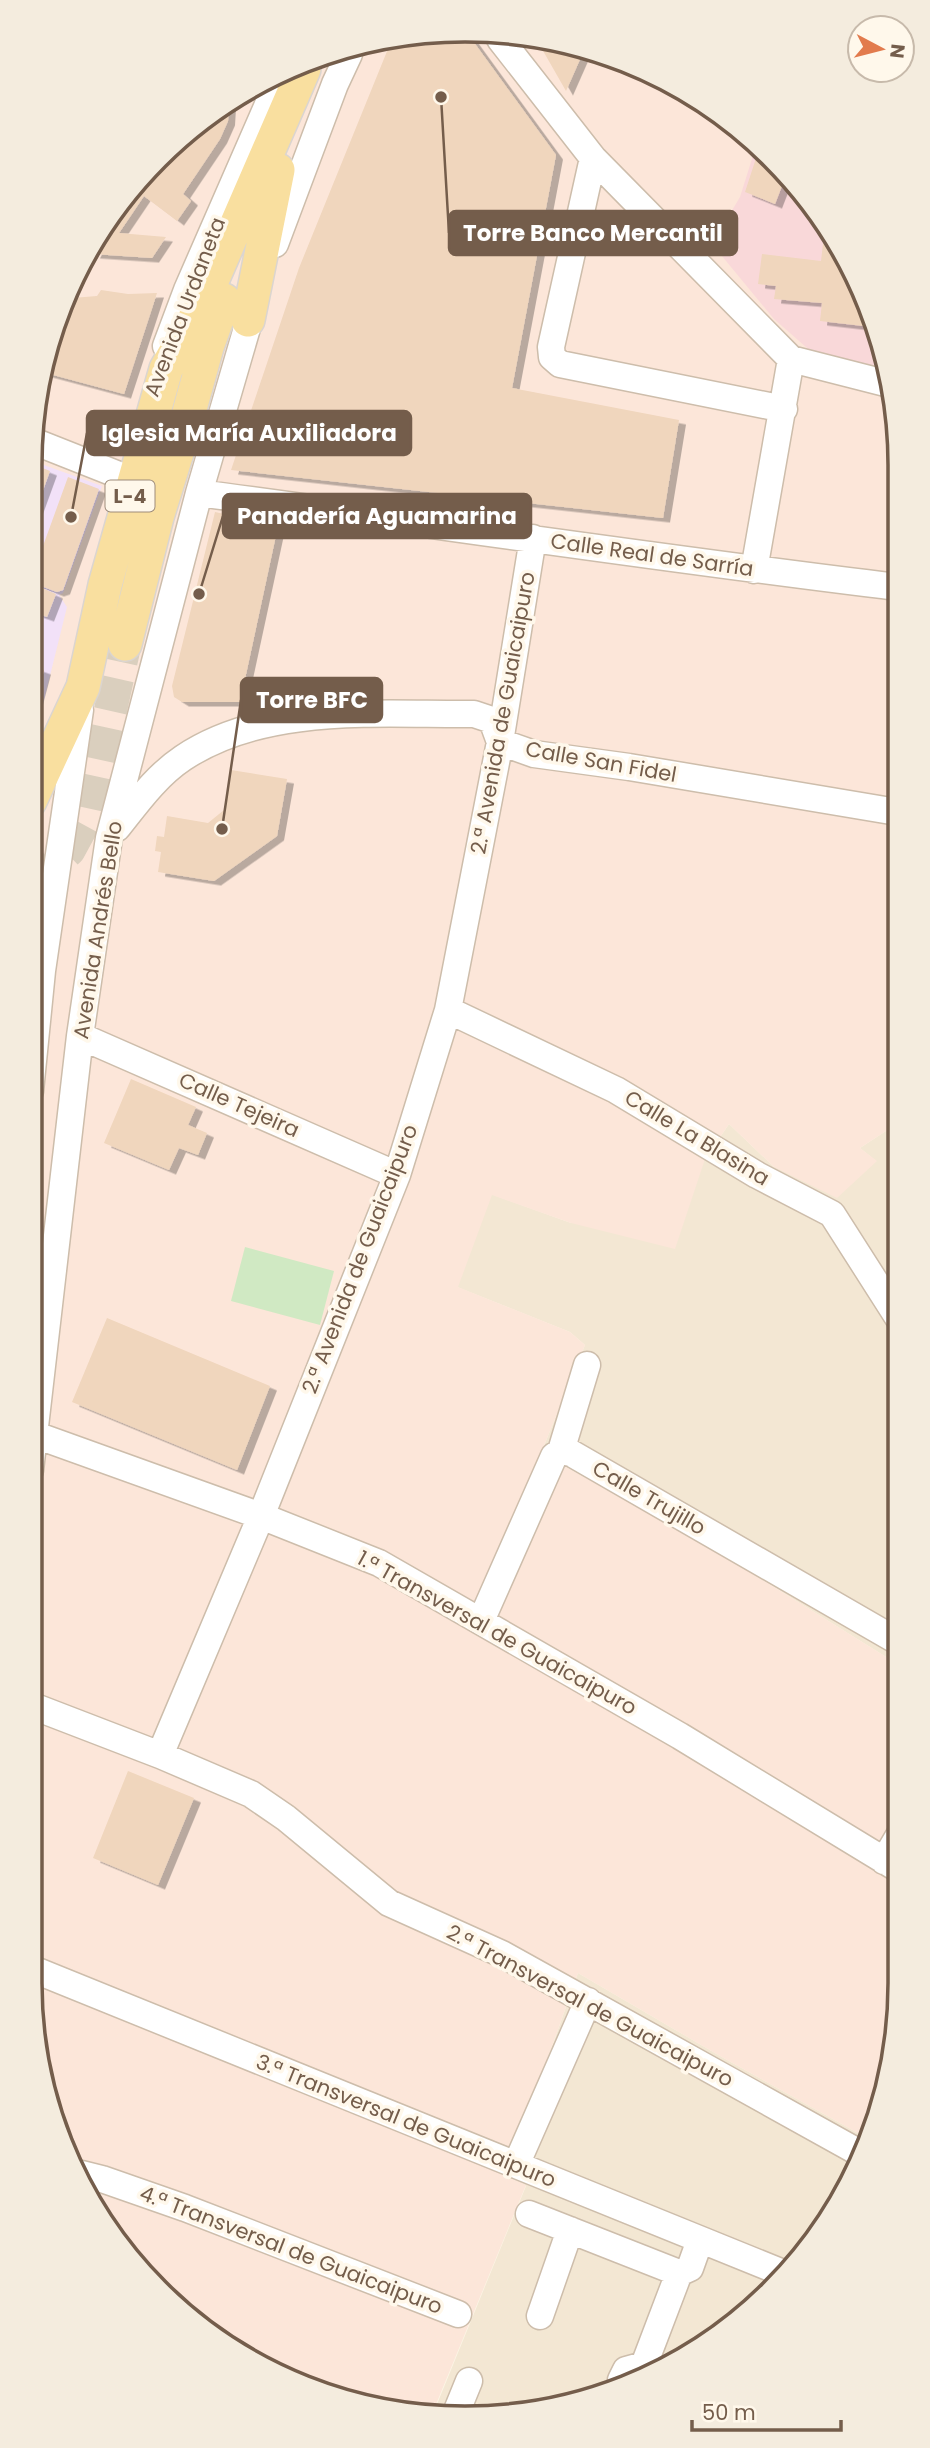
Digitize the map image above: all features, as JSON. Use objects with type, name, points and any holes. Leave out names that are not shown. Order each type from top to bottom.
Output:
[{"type":"main road","name":"L-4","points":[[125,644],[157,517],[207,347],[230,283],[317,69]]},
{"type":"main road","name":"L-4","points":[[42,775],[83,687],[105,585],[166,369],[198,313],[302,75]]},
{"type":"main road","name":"L-4","points":[[248,320],[278,170]]},
{"type":"street","points":[[503,44],[593,158],[791,359],[880,382]]},
{"type":"street","points":[[248,320],[288,207],[347,59]]},
{"type":"street","name":"Avenida Urdaneta","points":[[105,585],[150,393],[167,343],[275,87]]},
{"type":"street","points":[[593,158],[551,347],[552,357],[560,364],[784,409]]},
{"type":"street","name":"Avenida Andrés Bello","points":[[42,1351],[80,1035],[109,838],[198,493],[248,320]]},
{"type":"street","points":[[754,570],[791,359]]},
{"type":"street","points":[[43,446],[130,479]]},
{"type":"street","name":"Calle Real de Sarría","points":[[198,493],[888,586]]},
{"type":"street","name":"2.ª Avenida de Guaicaipuro","points":[[159,1755],[261,1516],[397,1175],[448,1010],[500,742],[533,538]]},
{"type":"street","points":[[42,971],[83,687]]},
{"type":"street","name":"Calle San Fidel","points":[[109,838],[150,786],[181,759],[208,744],[249,728],[290,718],[474,714],[492,720],[500,742],[534,754],[629,767],[888,810]]},
{"type":"street","name":"Calle La Blasina","points":[[448,1010],[616,1090],[757,1175],[832,1214],[888,1303]]},
{"type":"street","name":"Calle Tejeira","points":[[80,1035],[397,1175]]},
{"type":"street","points":[[481,1621],[554,1456],[561,1451],[587,1365]]},
{"type":"street","name":"1.ª Transversal de Guaicaipuro","points":[[42,1438],[261,1516],[379,1563],[680,1736],[888,1863]]},
{"type":"street","name":"Calle Trujillo","points":[[561,1451],[571,1453],[888,1635]]},
{"type":"street","name":"2.ª Transversal de Guaicaipuro","points":[[42,1709],[251,1794],[286,1818],[389,1903],[491,1948],[854,2150]]},
{"type":"street","name":"3.ª Transversal de Guaicaipuro","points":[[42,1973],[775,2270]]},
{"type":"street","points":[[516,2165],[588,2001]]},
{"type":"street","name":"4.ª Transversal de Guaicaipuro","points":[[89,2176],[185,2207],[458,2314]]},
{"type":"street","points":[[529,2214],[678,2273],[690,2268],[700,2239]]},
{"type":"street","points":[[540,2316],[570,2230]]},
{"type":"street","points":[[624,2375],[626,2370],[644,2365],[678,2273]]},
{"type":"street","points":[[459,2406],[469,2381]]},
{"type":"shaded area","points":[[465,42],[548,50],[627,74],[700,113],[723,129],[764,166],[801,207],[817,230],[856,303],[880,382],[888,465],[888,1130],[860,1148],[877,1161],[837,1198],[774,1167],[729,1124],[705,1159],[675,1249],[571,1223],[492,1195],[458,1287],[570,1332],[585,1345],[541,1453],[715,1550],[888,1658],[888,1983],[880,2066],[860,2134],[578,1973],[506,2176],[526,2185],[436,2405],[356,2392],[303,2374],[253,2349],[207,2319],[147,2262],[113,2218],[86,2170],[64,2119],[50,2066],[42,1983],[42,465],[50,382],[74,303],[113,230],[147,186],[207,129],[278,86],[329,64],[382,50]]},
{"type":"shaded area","points":[[753,156],[801,207],[831,254],[856,303],[877,368],[815,355],[774,319],[712,244],[740,197]]},
{"type":"shaded area","points":[[42,464],[102,486],[63,593],[59,595],[67,607],[42,707]]},
{"type":"shaded area","points":[[729,1124],[774,1167],[876,1161],[860,1148],[888,1130],[888,1658],[715,1550],[541,1453],[585,1345],[570,1332],[457,1287],[491,1194],[571,1223],[705,1159]]},
{"type":"shaded area","points":[[578,1973],[860,2134],[831,2194],[801,2241],[744,2301],[700,2335],[627,2374],[574,2392],[493,2405],[437,2405],[526,2186],[506,2177]]},
{"type":"green space","points":[[245,1247],[334,1271],[320,1325],[231,1301]]},
{"type":"building","points":[[474,42],[556,155],[512,388],[679,420],[663,518],[231,470],[299,268],[388,49],[437,43]]},
{"type":"building","points":[[542,49],[581,58],[566,91]]},
{"type":"building","points":[[228,114],[220,139],[183,194],[191,201],[177,221],[144,196],[119,233],[166,237],[152,258],[98,254],[129,207],[147,186],[186,147]]},
{"type":"building","points":[[756,158],[782,185],[775,204],[745,192]]},
{"type":"building","points":[[823,241],[844,278],[865,326],[820,321],[822,303],[774,299],[776,286],[758,284],[762,254],[821,261]]},
{"type":"building","points":[[101,290],[128,294],[157,293],[124,394],[52,375],[64,329],[77,298],[97,296]]},
{"type":"building","points":[[42,468],[50,471],[42,493]]},
{"type":"building","points":[[68,477],[99,489],[63,590],[57,592],[42,586],[43,546]]},
{"type":"building","points":[[215,512],[278,526],[240,702],[182,702],[174,697],[172,686]]},
{"type":"building","points":[[42,588],[56,594],[47,617],[42,615]]},
{"type":"building","points":[[231,770],[287,779],[277,836],[214,881],[158,872],[161,852],[155,851],[157,836],[164,837],[167,816],[208,823],[224,810]]},
{"type":"building","points":[[131,1079],[196,1107],[188,1125],[207,1133],[198,1155],[179,1148],[169,1170],[104,1143]]},
{"type":"building","points":[[107,1318],[270,1386],[237,1470],[72,1402]]},
{"type":"building","points":[[128,1771],[194,1798],[158,1885],[93,1858]]},
{"type":"tunnel","points":[[42,876],[69,850],[87,817],[125,644]]},
{"type":"place","name":"Torre Banco Mercantil","points":[[441,97]]},
{"type":"place","name":"Iglesia María Auxiliadora","points":[[71,517]]},
{"type":"place","name":"Panadería Aguamarina","points":[[199,594]]},
{"type":"place","name":"Torre BFC","points":[[222,829]]}]
